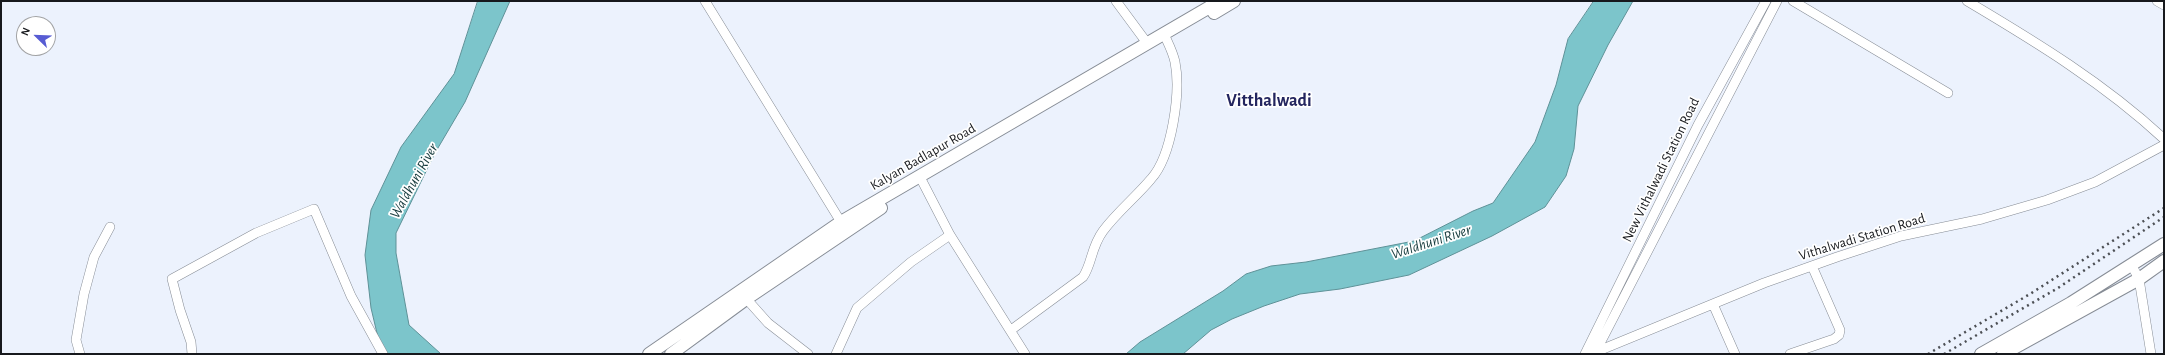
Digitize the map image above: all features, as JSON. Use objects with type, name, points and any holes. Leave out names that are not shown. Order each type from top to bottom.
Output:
[{"type":"main road","name":"Kalyan Badlapur Road","points":[[649,354],[744,295],[844,226],[1147,43],[1166,37],[1220,1]]},
{"type":"main road","name":"Kalyan Badlapur Road","points":[[921,179],[1166,37],[1234,1]]},
{"type":"main road","points":[[1989,352],[2132,266],[2164,244]]},
{"type":"main road","points":[[2003,354],[2139,279],[2164,260]]},
{"type":"main road","name":"Kalyan Badlapur Road","points":[[671,354],[744,295]]},
{"type":"street","points":[[705,1],[844,226]]},
{"type":"street","points":[[1116,1],[1147,43]]},
{"type":"street","name":"New Vithalwadi Station Road","points":[[1590,354],[1698,125],[1766,1]]},
{"type":"street","name":"New Vithalwadi Station Road","points":[[1590,354],[1777,1]]},
{"type":"street","points":[[1793,1],[1948,93]]},
{"type":"street","points":[[1967,1],[2088,77],[2112,94],[2164,138]]},
{"type":"street","points":[[2157,1],[2164,4]]},
{"type":"street","points":[[1011,330],[1083,277],[1087,272],[1096,241],[1109,224],[1152,179],[1158,168],[1169,143],[1175,109],[1175,64],[1166,37]]},
{"type":"street","points":[[1724,77],[1735,82]]},
{"type":"street","name":"Vithalwadi Station Road","points":[[1590,354],[1712,304],[1812,266],[1901,236],[1982,219],[2047,200],[2095,182],[2164,145]]},
{"type":"street","points":[[921,179],[950,235],[1025,354]]},
{"type":"street","points":[[192,354],[191,342],[180,310],[172,279],[256,233],[314,210],[351,296],[383,354]]},
{"type":"street","points":[[80,354],[76,340],[84,294],[94,257],[110,227]]},
{"type":"street","points":[[836,354],[856,308],[911,262],[950,235]]},
{"type":"street","points":[[1790,354],[1834,339],[1839,335],[1840,330],[1812,266]]},
{"type":"street","points":[[2132,266],[2139,279],[2151,354]]},
{"type":"street","points":[[744,295],[768,323],[808,354]]},
{"type":"street","points":[[1712,304],[1734,354]]},
{"type":"water","name":"Waldhuni River","points":[[478,1],[510,1],[465,102],[435,153],[396,233],[396,253],[409,325],[441,354],[384,354],[381,350],[371,308],[365,255],[371,210],[401,147],[454,74]]},
{"type":"water","name":"Waldhuni River","points":[[1594,1],[1633,1],[1608,45],[1578,106],[1574,149],[1566,176],[1545,207],[1492,236],[1409,275],[1340,289],[1300,294],[1264,306],[1232,319],[1211,330],[1183,354],[1126,354],[1140,342],[1223,291],[1246,274],[1271,266],[1306,262],[1414,241],[1473,211],[1493,203],[1535,142],[1556,85],[1568,39]]},
{"type":"railway","points":[[1928,354],[2030,294],[2164,208]]},
{"type":"railway","points":[[1944,354],[2058,288],[2164,217]]},
{"type":"district","name":"Vitthalwadi","points":[[1269,101]]}]
